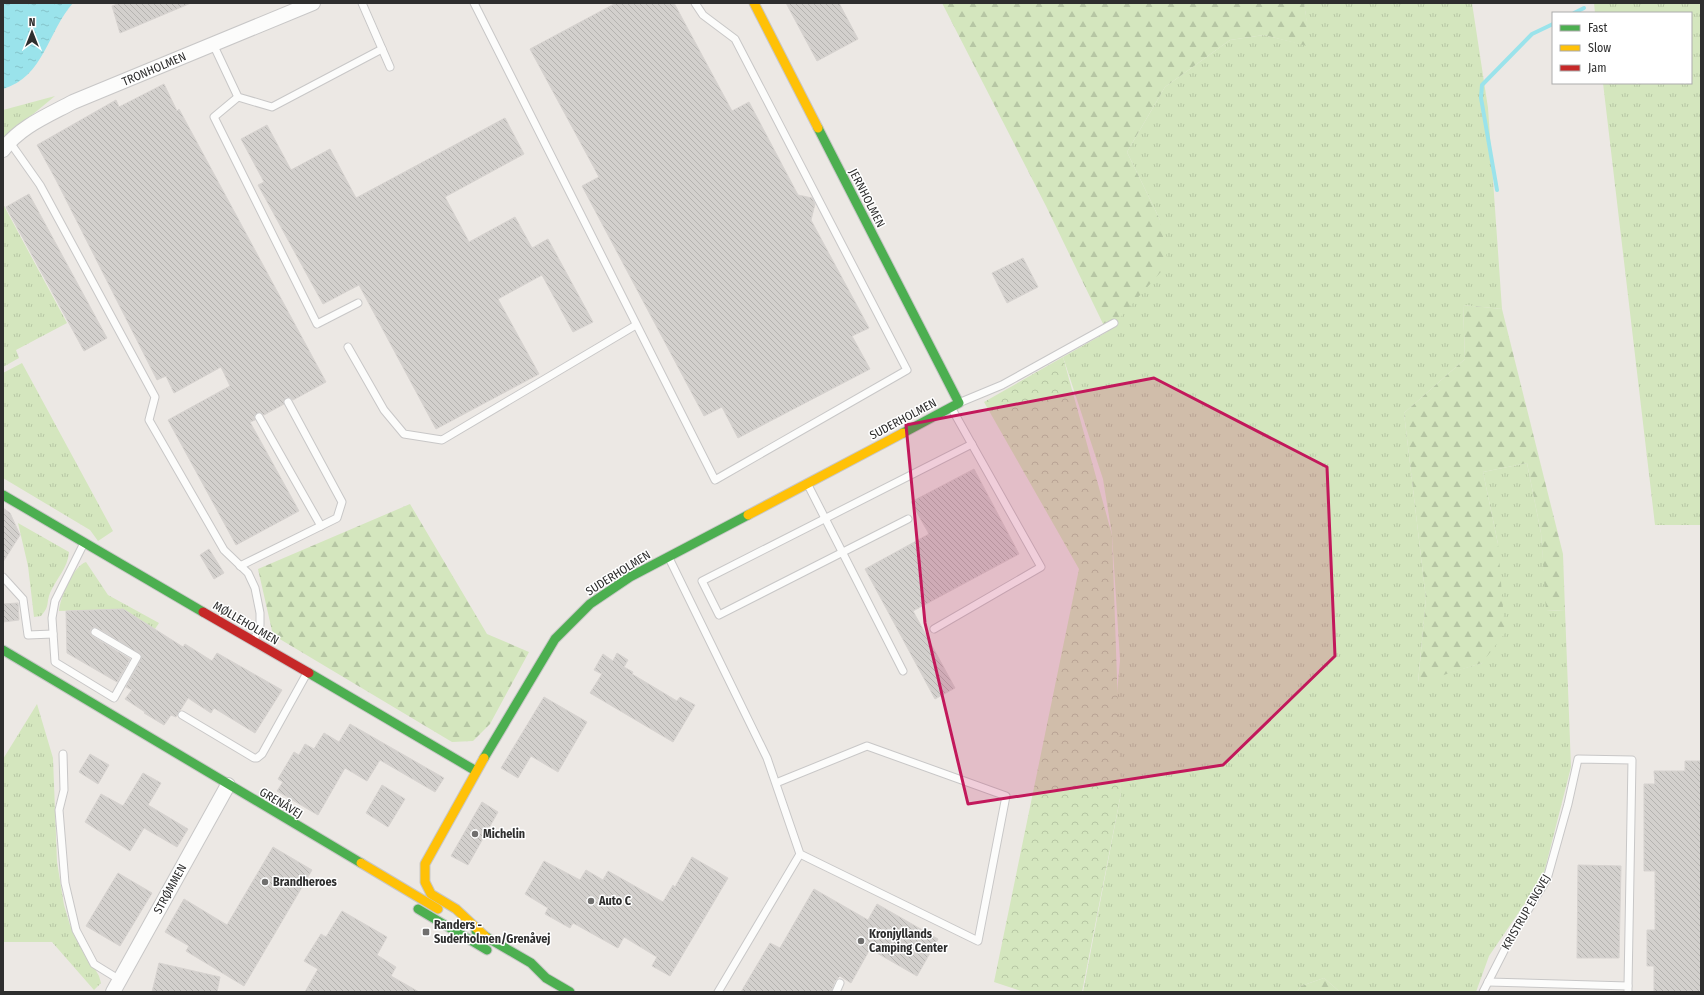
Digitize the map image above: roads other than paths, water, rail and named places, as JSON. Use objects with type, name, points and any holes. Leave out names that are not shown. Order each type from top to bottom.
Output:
[{"type":"street","name":"JERNHOLMEN","points":[[754,3],[955,405]]},
{"type":"street","name":"TRONHOLMEN","points":[[6,146],[36,122],[73,102],[304,5]]},
{"type":"street","name":"SUDERHOLMEN","points":[[487,938],[456,909],[431,894],[425,882],[425,864],[476,772],[555,639],[590,604],[630,577],[955,405]]},
{"type":"street","name":"MØLLEHOLMEN","points":[[3,495],[476,772]]},
{"type":"street","name":"GRENÅVEJ","points":[[3,650],[224,792],[487,938],[531,964],[546,978],[570,992]]},
{"type":"street","name":"STRØMMEN","points":[[113,992],[224,792]]},
{"type":"street","points":[[413,906],[494,954]]},
{"type":"street","name":"GRENÅVEJ","points":[[528,974],[546,978]]},
{"type":"lane","points":[[362,3],[390,67]]},
{"type":"lane","points":[[474,3],[715,480],[907,370],[735,39],[702,15],[695,3]]},
{"type":"lane","points":[[213,44],[238,97],[272,107],[382,49]]},
{"type":"lane","points":[[238,97],[214,117],[317,324],[358,302]]},
{"type":"lane","points":[[6,146],[40,185],[155,397],[149,420],[224,550],[248,573],[255,588],[260,613],[260,625],[253,642]]},
{"type":"lane","points":[[934,629],[1041,567],[972,444],[955,405],[1002,385],[1114,322]]},
{"type":"lane","points":[[348,347],[384,410],[404,434],[442,440],[636,325]]},
{"type":"lane","points":[[240,566],[337,518],[342,502],[288,402]]},
{"type":"lane","points":[[259,417],[321,526]]},
{"type":"lane","points":[[908,519],[719,615],[702,582],[972,444]]},
{"type":"lane","points":[[807,483],[903,671]]},
{"type":"lane","points":[[85,543],[55,601],[52,618],[55,662],[114,698],[137,657],[96,632]]},
{"type":"lane","points":[[668,556],[767,758],[800,854],[978,941],[1006,796],[867,746],[776,783]]},
{"type":"lane","points":[[4,577],[23,598],[28,635],[53,634]]},
{"type":"lane","points":[[182,715],[254,758],[257,758],[262,754],[307,672]]},
{"type":"lane","points":[[63,754],[64,790],[59,810],[65,883],[76,930],[94,964],[120,980]]},
{"type":"lane","name":"KRISTRUP ENGVEJ","points":[[1483,992],[1508,941],[1547,880],[1568,804],[1578,759],[1632,760],[1628,989]]},
{"type":"lane","points":[[718,992],[800,854]]},
{"type":"lane","points":[[1488,982],[1628,989]]},
{"type":"lane","points":[[836,992],[840,983]]},
{"type":"water","points":[[3,3],[73,3],[64,14],[37,64],[17,83],[3,89]]},
{"type":"waterway","points":[[1576,12],[1584,8]]},
{"type":"waterway","points":[[1497,190],[1481,98],[1482,85],[1532,34],[1552,24]]},
{"type":"place","name":"Michelin","points":[[475,834]]},
{"type":"place","name":"Brandheroes","points":[[265,882]]},
{"type":"place","name":"Auto C","points":[[591,901]]},
{"type":"place","name":"Randers - Suderholmen/Grenåvej","points":[[426,932]]},
{"type":"place","name":"Kronjyllands Camping Center","points":[[861,941]]}]
